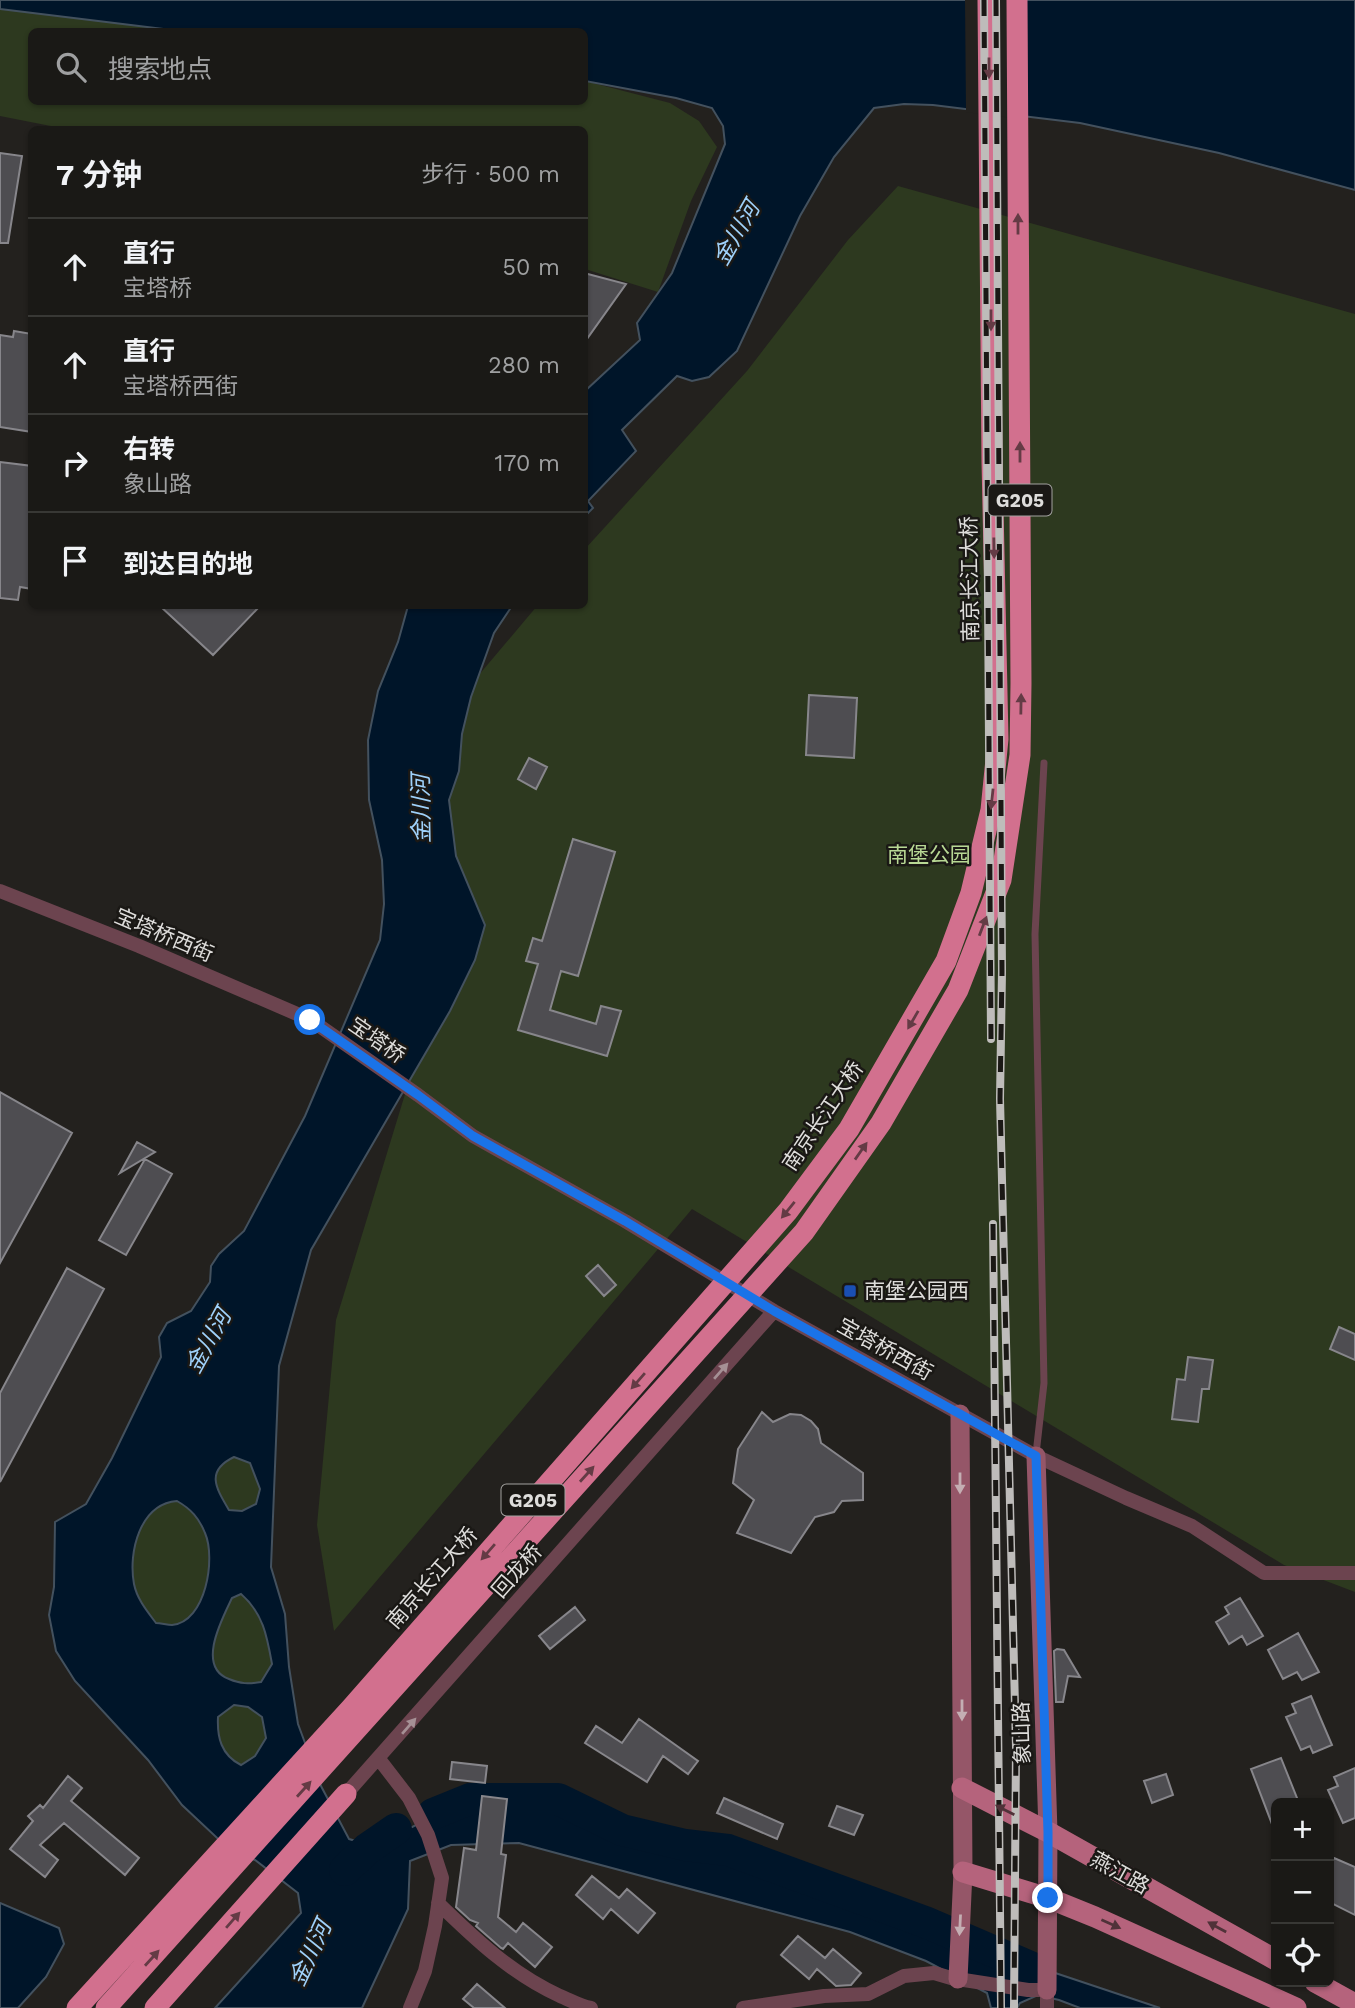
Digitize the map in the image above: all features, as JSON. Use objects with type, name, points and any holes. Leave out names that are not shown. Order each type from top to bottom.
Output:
[{"type":"highway","name":"南京长江大桥","points":[[77,2008],[351,1708],[788,1211],[849,1129],[946,961],[971,893],[991,810],[998,739],[992,461],[988,0]]},
{"type":"highway","name":"G205","points":[[106,2008],[804,1232],[881,1123],[958,990],[1001,880],[1020,755],[1017,0]]},
{"type":"highway","points":[[155,2008],[346,1794]]},
{"type":"main road","name":"燕江路","points":[[962,1788],[1048,1832],[1271,1957]]},
{"type":"main road","points":[[963,1872],[1048,1904],[1095,1917],[1296,2008]]},
{"type":"main road","points":[[1324,1987],[1355,2004]]},
{"type":"street","name":"宝塔桥西街","points":[[0,891],[139,946],[310,1020]]},
{"type":"street","name":"宝塔桥","points":[[310,1020],[418,1095]]},
{"type":"street","name":"宝塔桥西街","points":[[418,1095],[473,1136],[625,1221],[774,1311],[1036,1456],[1192,1526],[1264,1573],[1355,1573]]},
{"type":"street","name":"回龙桥","points":[[346,1794],[774,1311]]},
{"type":"street","points":[[958,1978],[963,1872],[960,1414]]},
{"type":"street","name":"象山路","points":[[1036,1456],[1048,1832],[1047,1999]]},
{"type":"street","points":[[379,1759],[409,1798],[428,1835],[442,1878],[425,1971],[410,2008]]},
{"type":"street","points":[[438,1903],[478,1942],[508,1966],[551,1992],[591,2008]]},
{"type":"street","points":[[743,2008],[824,1996],[868,1994],[904,1976],[934,1973],[1028,1990],[1047,1999]]},
{"type":"lane","points":[[1036,1456],[1044,1383],[1035,934],[1044,763]]},
{"type":"green space","points":[[0,9],[162,28],[28,28],[28,105],[588,105],[588,82],[670,103],[699,121],[717,147],[691,201],[658,292],[588,270],[588,126],[51,126],[0,116]]},
{"type":"green space","name":"南堡公园","points":[[898,186],[1355,314],[1355,1592],[1284,1565],[692,1209],[334,1631],[317,1525],[336,1320],[424,1032],[451,708],[534,609],[588,609],[588,546],[747,371],[848,240]]},
{"type":"green space","points":[[235,1457],[250,1463],[260,1489],[256,1504],[242,1511],[229,1510],[216,1481],[220,1468]]},
{"type":"green space","points":[[177,1501],[200,1523],[208,1544],[209,1558],[200,1601],[184,1621],[170,1625],[156,1623],[144,1606],[134,1587],[131,1564],[138,1535],[147,1517],[163,1503]]},
{"type":"green space","points":[[241,1594],[259,1617],[268,1644],[272,1664],[261,1682],[233,1681],[219,1673],[214,1664],[212,1654],[218,1630],[232,1598]]},
{"type":"green space","points":[[234,1705],[248,1707],[262,1716],[266,1738],[255,1756],[240,1765],[224,1750],[218,1733],[218,1717]]},
{"type":"water","name":"金川河","points":[[0,0],[1355,0],[1355,190],[1219,153],[1080,123],[933,105],[904,104],[874,108],[834,157],[800,216],[737,351],[709,377],[692,381],[677,376],[622,430],[636,451],[588,501],[588,388],[640,340],[637,323],[672,273],[725,144],[723,126],[712,108],[676,98],[588,82],[588,28],[155,28],[0,9]]},
{"type":"water","name":"金川河","points":[[407,609],[510,609],[494,633],[471,697],[462,734],[459,771],[449,800],[456,856],[485,925],[475,960],[450,1011],[311,1250],[279,1366],[271,1567],[285,1614],[289,1667],[298,1724],[321,1786],[349,1839],[361,1842],[383,1840],[423,1821],[465,1808],[507,1802],[536,1803],[590,1817],[1160,2008],[1080,2008],[1038,1995],[1020,2003],[1017,2008],[991,2008],[987,1993],[926,1961],[850,1932],[519,1843],[451,1845],[410,1861],[408,1909],[362,2008],[215,2008],[301,1913],[298,1893],[255,1860],[232,1852],[182,1805],[148,1760],[75,1681],[56,1651],[49,1615],[54,1587],[55,1522],[86,1504],[112,1458],[161,1357],[159,1337],[167,1323],[191,1311],[210,1282],[211,1266],[219,1254],[244,1231],[305,1116],[380,940],[384,904],[382,860],[369,800],[368,740],[378,691],[398,642]],"holes":[[[234,1457],[250,1463],[260,1489],[256,1504],[242,1511],[229,1510],[216,1481],[219,1468]],[[177,1501],[194,1514],[200,1523],[208,1544],[209,1558],[200,1601],[184,1621],[172,1625],[156,1623],[137,1595],[133,1558],[139,1532],[146,1520],[164,1504]],[[241,1594],[259,1617],[268,1644],[272,1664],[261,1682],[233,1681],[219,1673],[214,1664],[214,1642],[218,1630],[232,1598]],[[234,1705],[248,1707],[262,1717],[266,1738],[255,1756],[241,1765],[225,1751],[218,1732],[218,1717]]]},
{"type":"water","points":[[0,1903],[59,1928],[64,1944],[46,1977],[18,2008],[0,2008]]},
{"type":"pier","points":[[965,0],[1027,0],[1028,120],[966,112]]},
{"type":"building","points":[[0,153],[22,156],[8,243],[0,243]]},
{"type":"building","points":[[588,274],[626,284],[588,337]]},
{"type":"building","points":[[14,331],[28,333],[28,431],[0,427],[0,335],[13,337]]},
{"type":"building","points":[[0,462],[28,466],[28,588],[20,587],[18,600],[0,598]]},
{"type":"building","points":[[163,609],[257,609],[213,655]]},
{"type":"building","points":[[809,695],[857,698],[854,758],[806,755]]},
{"type":"building","points":[[529,758],[547,767],[536,789],[518,779]]},
{"type":"building","points":[[573,839],[615,852],[578,976],[561,971],[550,1010],[596,1024],[601,1006],[621,1011],[607,1056],[518,1030],[538,964],[526,961],[533,938],[542,941]]},
{"type":"building","points":[[0,1092],[72,1133],[0,1263]]},
{"type":"building","points":[[137,1142],[155,1152],[120,1173]]},
{"type":"building","points":[[145,1159],[172,1174],[126,1255],[99,1240]]},
{"type":"building","points":[[598,1265],[616,1285],[604,1296],[586,1276]]},
{"type":"building","points":[[67,1268],[104,1289],[0,1482],[0,1393]]},
{"type":"building","points":[[1339,1327],[1355,1334],[1355,1360],[1330,1349]]},
{"type":"building","points":[[1188,1357],[1213,1360],[1209,1389],[1202,1389],[1198,1422],[1172,1419],[1177,1379],[1185,1380]]},
{"type":"building","points":[[762,1412],[773,1422],[790,1414],[801,1415],[811,1421],[818,1429],[821,1443],[863,1473],[863,1500],[842,1501],[834,1512],[815,1517],[791,1553],[737,1533],[754,1500],[733,1483],[738,1449]]},
{"type":"building","points":[[1240,1598],[1263,1636],[1247,1645],[1242,1636],[1229,1644],[1216,1622],[1229,1614],[1225,1607]]},
{"type":"building","points":[[575,1607],[585,1620],[550,1649],[539,1636]]},
{"type":"building","points":[[1298,1633],[1319,1672],[1302,1680],[1297,1672],[1283,1679],[1268,1650]]},
{"type":"building","points":[[1064,1650],[1080,1677],[1068,1676],[1063,1702],[1056,1702],[1054,1651]]},
{"type":"building","points":[[1311,1696],[1332,1745],[1313,1753],[1310,1746],[1301,1750],[1286,1717],[1296,1713],[1292,1704]]},
{"type":"building","points":[[639,1719],[698,1761],[688,1774],[663,1756],[647,1782],[585,1743],[596,1726],[622,1743]]},
{"type":"building","points":[[1281,1758],[1297,1798],[1271,1798],[1271,1822],[1251,1769]]},
{"type":"building","points":[[452,1762],[487,1766],[485,1783],[450,1779]]},
{"type":"building","points":[[1355,1768],[1355,1818],[1343,1823],[1334,1798],[1328,1790],[1338,1786],[1334,1777]]},
{"type":"building","points":[[1166,1774],[1173,1795],[1152,1803],[1144,1781]]},
{"type":"building","points":[[68,1776],[82,1788],[71,1801],[139,1858],[125,1875],[64,1823],[40,1845],[58,1860],[45,1877],[10,1849],[33,1821],[28,1816],[40,1805],[43,1808]]},
{"type":"building","points":[[482,1796],[507,1799],[501,1854],[506,1855],[498,1917],[516,1932],[523,1923],[552,1947],[535,1967],[508,1943],[501,1948],[476,1926],[478,1923],[470,1920],[456,1907],[464,1848],[476,1850]]},
{"type":"building","points":[[724,1798],[783,1824],[777,1839],[717,1813]]},
{"type":"building","points":[[837,1806],[863,1815],[854,1835],[829,1826]]},
{"type":"building","points":[[1334,1858],[1355,1867],[1355,1915],[1334,1904]]},
{"type":"building","points":[[592,1876],[619,1898],[627,1889],[655,1913],[638,1933],[611,1909],[603,1919],[576,1895]]},
{"type":"building","points":[[798,1936],[825,1958],[833,1949],[861,1973],[851,1985],[836,1986],[817,1969],[809,1979],[781,1955]]},
{"type":"building","points":[[477,1984],[505,2008],[474,2008],[463,1999]]},
{"type":"waterway","points":[[433,1814],[470,1799],[558,1799],[622,1830],[685,1845],[728,1850],[925,1922],[1037,1970]]},
{"type":"waterway","points":[[345,1870],[367,1849],[396,1829]]},
{"type":"railway","points":[[984,0],[991,1039]]},
{"type":"railway","points":[[996,0],[1002,972],[1000,1099],[1016,1747],[1014,2008]]},
{"type":"railway","points":[[993,1224],[1001,2008]]},
{"type":"place","name":"南堡公园西","points":[[850,1291]]},
{"type":"route","points":[[310,1020],[473,1136],[625,1221],[774,1311],[1036,1456],[1048,1898]]}]
